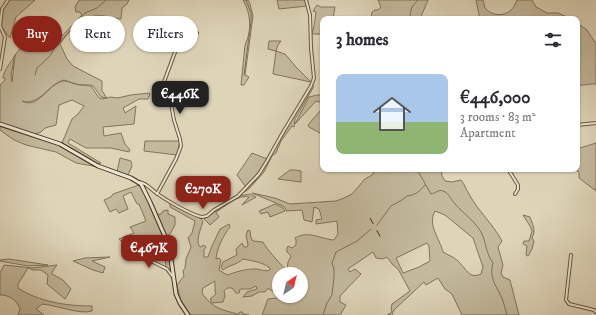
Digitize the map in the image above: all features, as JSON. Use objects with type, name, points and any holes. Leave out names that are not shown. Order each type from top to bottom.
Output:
[{"type":"main road","points":[[0,124],[62,144],[100,167],[132,178],[143,187],[167,242],[177,297],[188,315]]},
{"type":"street","points":[[0,69],[5,37],[0,26],[2,9],[8,0]]},
{"type":"street","points":[[138,182],[144,184],[157,194],[197,216],[204,217],[239,195],[259,174],[314,80],[310,14],[306,0]]},
{"type":"street","points":[[157,194],[177,158],[181,142],[170,98],[164,84],[176,52]]},
{"type":"street","points":[[580,125],[596,123]]},
{"type":"street","points":[[510,172],[518,185],[515,194]]},
{"type":"street","points":[[125,255],[135,256],[153,262],[167,269],[173,277]]},
{"type":"street","points":[[571,255],[566,300],[569,304],[594,310],[596,312]]},
{"type":"shaded area","points":[[9,0],[35,0],[17,16],[12,16],[12,31],[10,38],[1,26],[3,8]]},
{"type":"shaded area","points":[[79,0],[129,0],[122,8],[121,16],[81,16],[80,12],[76,12],[75,7]]},
{"type":"shaded area","points":[[243,0],[248,0],[253,16],[245,75],[249,77],[244,85],[241,85],[245,45],[250,28],[248,11]]},
{"type":"shaded area","points":[[277,0],[306,0],[307,6],[279,9]]},
{"type":"shaded area","points":[[378,0],[428,0],[421,16],[371,16],[372,12],[381,7]]},
{"type":"shaded area","points":[[476,0],[483,0],[486,9],[495,14],[507,13],[517,0],[532,0],[536,7],[547,13],[558,13],[564,16],[479,16]]},
{"type":"shaded area","points":[[317,5],[321,7],[335,7],[334,16],[320,16],[320,34],[312,34],[316,12],[313,11]]},
{"type":"shaded area","points":[[580,25],[587,30],[596,44],[596,84],[580,85]]},
{"type":"shaded area","points":[[70,27],[70,32],[62,41],[62,36]]},
{"type":"shaded area","points":[[269,41],[281,41],[276,51],[268,49]]},
{"type":"shaded area","points":[[62,48],[67,59],[73,66],[102,81],[102,91],[107,98],[150,94],[148,99],[139,99],[123,108],[125,113],[136,106],[134,124],[103,127],[104,136],[121,133],[125,144],[130,150],[129,152],[111,148],[86,148],[70,139],[68,143],[101,163],[97,164],[62,143],[72,119],[84,106],[72,100],[59,105],[56,125],[45,128],[41,132],[35,134],[0,123],[0,85],[5,78],[3,78],[5,72],[15,55],[18,52],[62,52]],"holes":[[[15,55],[12,82],[11,75]],[[58,83],[38,99],[33,102],[28,103],[22,101],[34,101]],[[82,85],[91,85],[94,87],[101,97],[107,98],[99,98],[91,86]]]},
{"type":"shaded area","points":[[276,51],[285,54],[311,82],[273,74]]},
{"type":"shaded area","points":[[313,83],[313,88],[295,119],[294,127],[292,126],[281,141],[276,153],[272,156],[264,172],[249,189],[241,194],[255,181],[264,168]]},
{"type":"shaded area","points":[[320,95],[320,102],[316,101],[295,124],[309,97]]},
{"type":"shaded area","points":[[320,111],[320,133],[308,125]]},
{"type":"shaded area","points":[[0,126],[61,145],[99,167],[76,163],[56,152],[26,145],[14,140],[0,130]]},
{"type":"shaded area","points":[[145,141],[180,141],[177,155],[144,151]]},
{"type":"shaded area","points":[[596,143],[596,191],[579,178],[580,148]]},
{"type":"shaded area","points":[[252,153],[267,159],[246,187],[237,175]]},
{"type":"shaded area","points":[[120,158],[131,161],[132,166],[128,175],[117,172]]},
{"type":"shaded area","points":[[290,170],[301,171],[301,182],[278,179]]},
{"type":"shaded area","points":[[374,172],[441,172],[445,181],[452,182],[461,180],[481,212],[502,241],[498,247],[503,265],[501,273],[503,277],[510,280],[519,315],[462,315],[452,294],[445,289],[438,278],[426,285],[424,282],[394,310],[392,315],[387,315],[392,312],[392,304],[410,291],[398,269],[387,257],[383,259],[376,258],[373,252],[348,269],[350,272],[355,269],[361,274],[340,296],[340,302],[346,305],[340,315],[262,315],[268,299],[272,299],[272,303],[308,303],[308,267],[287,267],[291,256],[287,252],[287,248],[288,246],[292,248],[296,245],[295,238],[305,235],[334,240],[338,234],[337,221],[316,224],[316,220],[322,219],[319,209],[314,207],[312,222],[304,220],[302,210],[286,211],[283,206],[252,193],[275,198],[290,204],[336,201],[352,194],[365,179]],"holes":[[[435,211],[445,215],[473,238],[483,267],[481,274],[477,275],[470,274],[453,257],[443,252],[433,227],[432,221]],[[427,243],[429,246],[430,261],[403,273],[396,258]]]},
{"type":"shaded area","points":[[139,185],[162,235],[169,258],[172,275],[166,267],[163,244],[144,247],[136,251],[138,256],[125,254],[129,248],[119,239],[134,233],[130,227],[146,221],[139,204],[137,204],[131,192],[123,196],[128,209],[119,213],[116,209],[110,212],[104,200],[111,197],[113,194]]},
{"type":"shaded area","points":[[250,194],[256,197],[242,205],[249,197],[240,197],[236,199],[216,212],[219,217],[210,225],[204,219],[239,196]]},
{"type":"shaded area","points":[[170,203],[203,221],[198,242],[200,247],[204,245],[206,247],[204,250],[204,257],[208,257],[220,229],[229,224],[230,227],[221,242],[216,259],[219,258],[221,260],[219,270],[227,275],[255,269],[266,271],[270,270],[270,268],[264,264],[243,259],[223,270],[221,268],[223,262],[237,255],[236,249],[242,243],[244,247],[247,247],[246,235],[248,230],[250,231],[253,241],[263,242],[284,267],[272,267],[272,291],[267,289],[265,292],[259,292],[252,296],[243,297],[247,292],[257,289],[256,286],[250,289],[240,289],[239,293],[236,293],[232,288],[227,288],[224,291],[225,296],[223,302],[212,303],[210,299],[216,294],[215,281],[203,288],[202,293],[210,302],[218,308],[238,314],[242,312],[249,315],[190,315],[181,301],[177,285],[184,276],[183,271],[191,247],[188,238],[192,233],[195,221],[170,207]]},
{"type":"shaded area","points":[[275,204],[283,208],[285,211],[270,217],[268,212],[261,214],[259,211]]},
{"type":"shaded area","points":[[168,210],[168,214],[175,217],[175,225],[170,234],[166,236],[157,214],[160,215],[163,211]]},
{"type":"shaded area","points":[[523,215],[530,217],[534,228],[532,238],[534,241],[528,256],[526,255],[527,246],[523,244],[524,241],[529,241],[532,231]]},
{"type":"shaded area","points":[[110,257],[92,261],[105,267],[103,273],[73,261],[85,258]]},
{"type":"shaded area","points":[[9,259],[48,265],[28,266],[0,261]]},
{"type":"shaded area","points":[[4,265],[32,268],[57,265],[52,274],[63,280],[71,289],[65,299],[47,284],[48,275],[41,270],[33,270],[28,268],[18,284],[18,288],[44,300],[73,305],[92,306],[92,311],[81,312],[42,304],[36,309],[44,315],[18,315],[20,309],[15,301],[9,297],[0,295],[0,273]]},
{"type":"waterway","points":[[35,75],[37,68],[50,56],[54,49],[85,13],[97,8],[106,0]]},
{"type":"waterway","points":[[244,75],[251,21],[251,13],[246,0]]},
{"type":"waterway","points":[[410,16],[412,7],[418,0]]},
{"type":"waterway","points":[[418,172],[431,194],[440,190],[445,192],[482,234],[493,263],[492,276],[502,298],[507,315]]},
{"type":"waterway","points":[[377,225],[391,206],[407,196],[418,192],[425,185]]},
{"type":"waterway","points":[[323,315],[327,303],[332,295],[334,277],[332,263],[336,252],[357,241],[371,229]]},
{"type":"railway","points":[[370,218],[381,238]]}]
